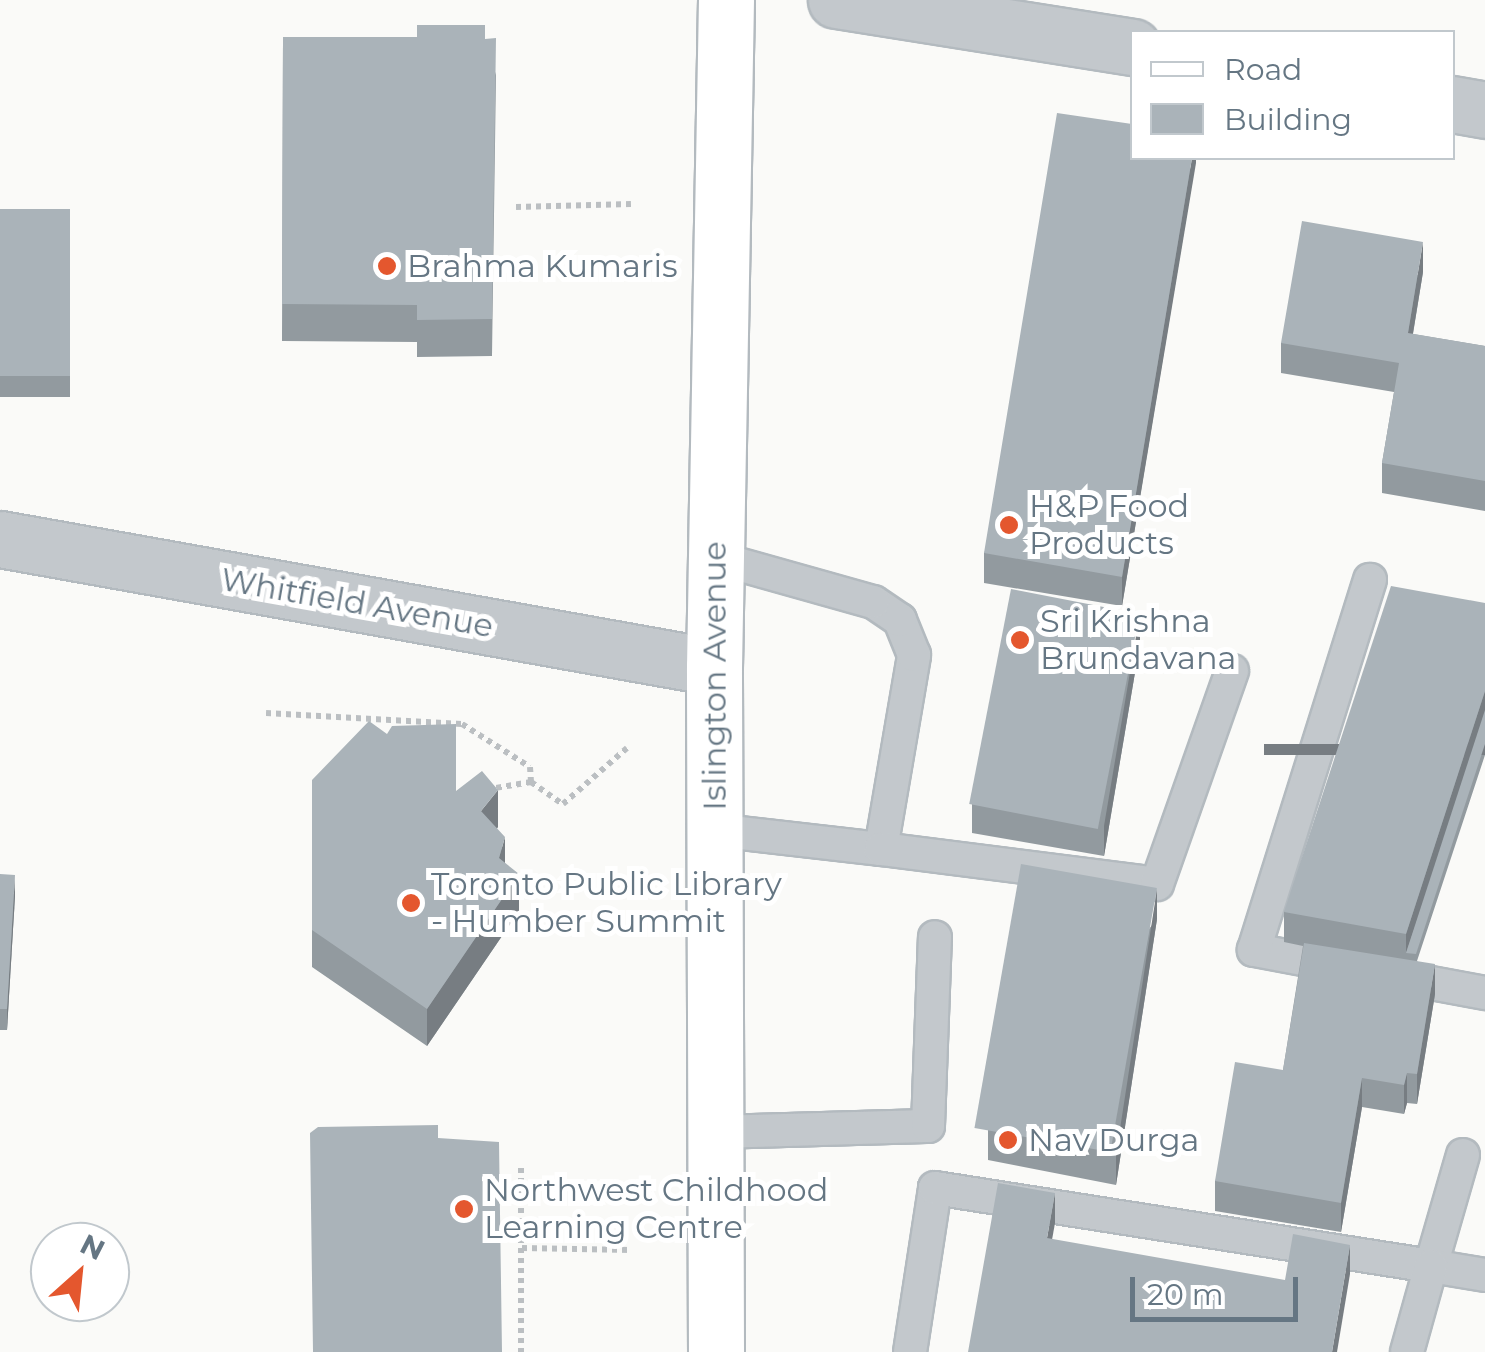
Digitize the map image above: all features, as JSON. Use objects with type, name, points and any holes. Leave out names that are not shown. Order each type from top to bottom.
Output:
[{"type":"main road","name":"Islington Avenue","points":[[716,1352],[714,667],[726,0]]},
{"type":"street","points":[[836,0],[1130,48]]},
{"type":"street","points":[[1455,105],[1485,110]]},
{"type":"street","name":"Whitfield Avenue","points":[[0,539],[714,667]]},
{"type":"lane","points":[[716,558],[846,591],[900,620],[914,655],[881,849]]},
{"type":"lane","points":[[1370,580],[1254,950],[1485,994]]},
{"type":"lane","points":[[714,830],[1157,884],[1232,671]]},
{"type":"lane","points":[[715,1132],[928,1126],[936,937]]},
{"type":"lane","points":[[1407,1352],[1463,1154]]},
{"type":"lane","points":[[910,1352],[935,1188],[1485,1276]]},
{"type":"path","points":[[516,207],[631,204]]},
{"type":"path","points":[[266,712],[462,724],[513,752],[530,782],[563,804],[627,748]]},
{"type":"path","points":[[488,790],[530,782]]},
{"type":"path","points":[[520,1168],[521,1352]]},
{"type":"path","points":[[522,1248],[631,1250]]},
{"type":"building","name":"Brahma Kumaris","points":[[417,25],[485,25],[485,39],[496,38],[492,319],[417,320],[417,305],[282,304],[283,37],[417,37]]},
{"type":"building","points":[[1057,113],[1130,124],[1130,160],[1192,160],[1122,577],[984,553]]},
{"type":"building","points":[[0,209],[70,209],[70,376],[0,376]]},
{"type":"building","points":[[1302,221],[1423,242],[1408,333],[1485,346],[1485,481],[1382,463],[1399,363],[1281,343]]},
{"type":"building","points":[[1391,586],[1485,603],[1485,691],[1406,934],[1284,912]]},
{"type":"building","points":[[1011,589],[1140,614],[1098,829],[969,804]]},
{"type":"building","points":[[1485,710],[1485,744],[1416,954],[1406,953]]},
{"type":"building","name":"Toronto Public Library - Humber Summit","points":[[369,721],[387,734],[392,726],[456,724],[456,791],[482,771],[498,790],[481,811],[505,837],[499,858],[519,874],[427,1009],[312,930],[312,780]]},
{"type":"building","points":[[1021,864],[1157,888],[1110,1152],[974,1128]]},
{"type":"building","points":[[0,874],[15,875],[7,1009],[0,1009]]},
{"type":"building","points":[[1304,943],[1435,964],[1417,1074],[1407,1073],[1404,1085],[1362,1078],[1341,1203],[1215,1181],[1235,1062],[1283,1070]]},
{"type":"building","points":[[438,1125],[438,1138],[499,1142],[502,1352],[313,1352],[310,1133],[318,1127]]},
{"type":"building","points":[[998,1183],[1055,1193],[1047,1238],[1285,1280],[1293,1234],[1350,1245],[1332,1352],[968,1352]]},
{"type":"place","name":"Brahma Kumaris","points":[[387,266]]},
{"type":"place","name":"H&P Food Products","points":[[1009,525]]},
{"type":"place","name":"Sri Krishna Brundavana","points":[[1020,640]]},
{"type":"place","name":"Toronto Public Library - Humber Summit","points":[[411,903]]},
{"type":"place","name":"Nav Durga","points":[[1008,1140]]},
{"type":"place","name":"Northwest Childhood Learning Centre","points":[[464,1209]]}]
